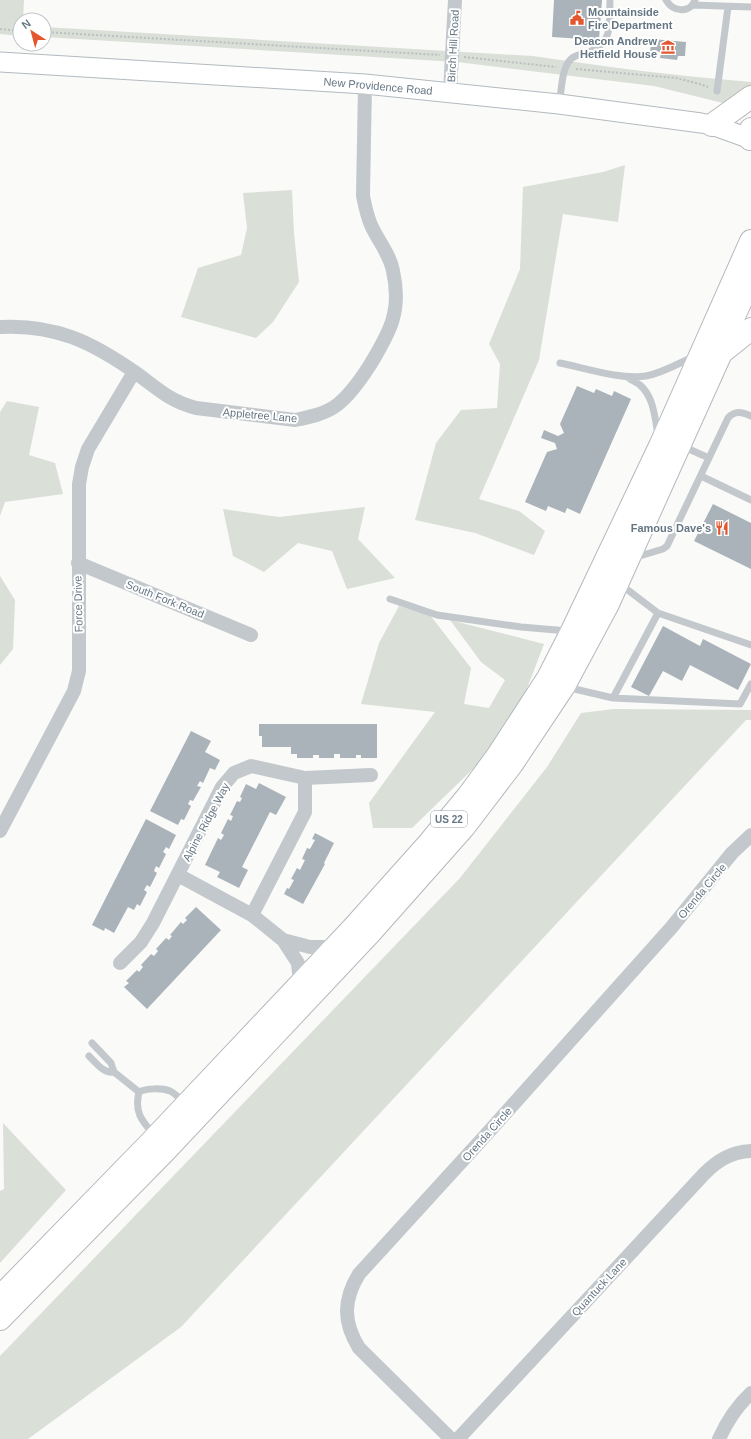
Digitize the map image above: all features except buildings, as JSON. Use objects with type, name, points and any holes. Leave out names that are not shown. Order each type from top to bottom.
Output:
[{"type":"highway","points":[[712,125],[751,97]]},
{"type":"highway","name":"US 22","points":[[0,1297],[156,1137],[336,947],[429,843],[468,796],[498,755],[548,678],[669,445],[711,353],[751,241]]},
{"type":"highway","name":"US 22","points":[[711,353],[724,338],[751,279]]},
{"type":"highway","points":[[711,353],[751,329]]},
{"type":"highway","name":"US 22","points":[[0,1319],[170,1145],[370,933],[464,828],[512,764],[564,686],[608,604],[628,560],[669,445]]},
{"type":"street","name":"Birch Hill Road","points":[[450,92],[455,0]]},
{"type":"street","name":"New Providence Road","points":[[0,62],[365,84],[450,92],[559,104],[712,125],[751,136]]},
{"type":"street","name":"Appletree Lane","points":[[0,327],[22,326],[41,328],[67,334],[93,346],[134,372],[169,398],[181,404],[196,408],[295,420],[325,412],[338,405],[364,374],[390,330],[397,301],[393,270],[388,254],[371,226],[364,201],[365,84]]},
{"type":"street","name":"Force Drive","points":[[0,831],[74,691],[79,671],[79,484],[82,466],[88,449],[134,372]]},
{"type":"street","name":"South Fork Road","points":[[78,563],[251,635]]},
{"type":"street","name":"Alpine Ridge Way","points":[[120,963],[141,942],[153,923],[222,787],[234,773],[251,766],[305,778],[371,775]]},
{"type":"street","points":[[252,915],[305,812],[305,778]]},
{"type":"street","name":"Orenda Circle","points":[[451,1439],[359,1348],[352,1337],[346,1311],[352,1285],[359,1274],[676,923],[732,853],[751,835]]},
{"type":"street","name":"Alpine Ridge Way","points":[[178,875],[252,915],[283,940],[298,963],[300,984]]},
{"type":"street","name":"Alpine Ridge Way","points":[[283,940],[310,948],[336,947]]},
{"type":"street","name":"Quantuck Lane","points":[[458,1439],[704,1174],[722,1159],[732,1154],[751,1151]]},
{"type":"street","points":[[719,1439],[734,1410],[751,1393]]},
{"type":"lane","points":[[559,104],[565,68],[572,58],[595,49],[607,39],[609,32],[610,0]]},
{"type":"lane","points":[[666,0],[673,8],[678,10],[684,10],[694,3],[728,7],[751,7]]},
{"type":"lane","points":[[717,92],[728,7]]},
{"type":"lane","points":[[560,363],[627,377],[639,377],[654,374],[711,353]]},
{"type":"lane","points":[[627,377],[641,386],[648,396],[669,445],[710,458]]},
{"type":"lane","points":[[628,560],[663,549],[667,546],[730,416],[738,412],[751,416]]},
{"type":"lane","points":[[701,476],[751,500]]},
{"type":"lane","points":[[618,582],[658,613],[751,645]]},
{"type":"lane","points":[[390,599],[437,615],[521,627],[572,631]]},
{"type":"lane","points":[[613,698],[658,613]]},
{"type":"lane","points":[[564,686],[613,698],[740,704],[751,684]]},
{"type":"lane","points":[[92,1043],[111,1063],[114,1072],[139,1092]]},
{"type":"lane","points":[[89,1056],[104,1071],[114,1072]]},
{"type":"lane","points":[[139,1092],[143,1090],[161,1089],[171,1091],[186,1105]]},
{"type":"lane","points":[[139,1092],[137,1110],[143,1122],[156,1137]]},
{"type":"path","points":[[0,29],[12,30]]},
{"type":"path","points":[[52,32],[453,56],[676,78],[700,84],[717,92]]},
{"type":"shaded area","points":[[0,0],[24,0],[23,12],[12,12],[12,35],[0,34]]},
{"type":"shaded area","points":[[52,27],[533,56],[642,71],[751,82],[751,88],[731,105],[654,86],[457,62],[52,37]]},
{"type":"shaded area","points":[[625,165],[618,222],[563,214],[539,360],[479,499],[519,511],[545,531],[534,555],[475,533],[415,520],[436,443],[461,410],[497,408],[500,364],[489,344],[520,269],[523,187],[603,172]]},
{"type":"shaded area","points":[[292,190],[294,233],[299,282],[273,322],[256,338],[181,317],[198,268],[241,255],[247,228],[243,193]]},
{"type":"shaded area","points":[[7,401],[39,407],[29,455],[55,463],[63,494],[5,502],[0,516],[0,412]]},
{"type":"shaded area","points":[[365,507],[358,539],[395,578],[347,589],[332,551],[298,543],[264,572],[233,556],[223,509],[279,517]]},
{"type":"shaded area","points":[[0,576],[15,600],[13,649],[0,665]]},
{"type":"shaded area","points":[[399,606],[430,615],[471,668],[464,704],[489,708],[505,680],[481,662],[450,620],[544,644],[523,699],[477,765],[412,828],[373,828],[369,803],[435,712],[361,704],[379,643]]},
{"type":"shaded area","points":[[614,709],[751,710],[751,720],[746,720],[181,1327],[28,1439],[0,1439],[0,1356],[460,878],[547,767],[581,713]]},
{"type":"shaded area","points":[[3,1123],[66,1190],[0,1263],[0,1191],[4,1189]]},
{"type":"place","name":"Mountainside Fire Department","points":[[577,18]]},
{"type":"place","name":"Deacon Andrew Hetfield House","points":[[668,47]]},
{"type":"place","name":"Famous Dave's","points":[[722,528]]}]
